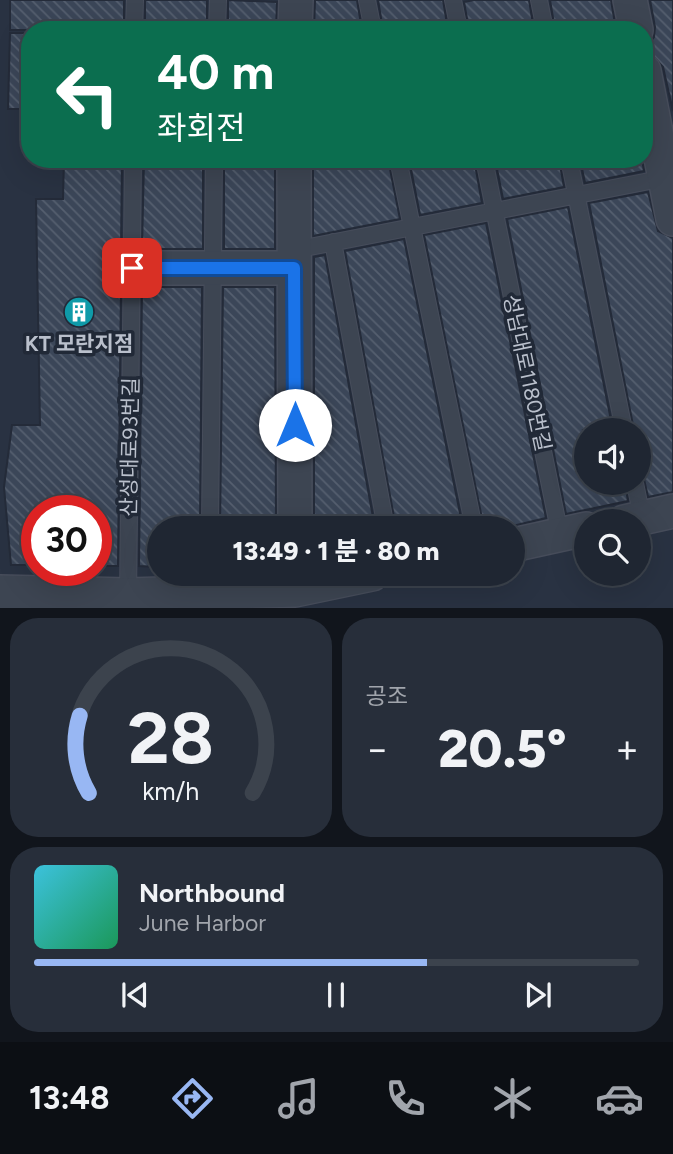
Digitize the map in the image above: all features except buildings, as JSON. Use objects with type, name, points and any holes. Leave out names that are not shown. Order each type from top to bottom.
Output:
[{"type":"street","points":[[295,21],[296,0]]},
{"type":"street","points":[[630,0],[634,21]]},
{"type":"street","points":[[653,115],[670,197]]},
{"type":"street","points":[[294,168],[295,516]]},
{"type":"street","points":[[132,268],[212,268],[294,259]]},
{"type":"street","name":"성남대로1180번길","points":[[525,542],[573,532]]},
{"type":"street","points":[[0,593],[128,601],[196,586]]},
{"type":"street","points":[[242,586],[295,591],[318,586]]},
{"type":"lane","points":[[134,21],[135,0]]},
{"type":"lane","points":[[217,21],[218,0]]},
{"type":"lane","points":[[367,0],[371,21]]},
{"type":"lane","points":[[453,0],[457,21]]},
{"type":"lane","points":[[539,0],[543,21]]},
{"type":"lane","name":"산성대로93번길","points":[[128,601],[133,168]]},
{"type":"lane","points":[[210,516],[214,168]]},
{"type":"lane","points":[[400,168],[471,516]]},
{"type":"lane","name":"성남대로1180번길","points":[[486,168],[494,212],[573,532]]},
{"type":"lane","points":[[571,168],[622,418]]},
{"type":"lane","points":[[294,259],[333,242],[576,196],[670,197]]},
{"type":"lane","points":[[333,242],[384,516]]},
{"type":"place","name":"KT 모란지점","points":[[79,312]]},
{"type":"route","points":[[132,268],[294,268],[295,425]]}]
